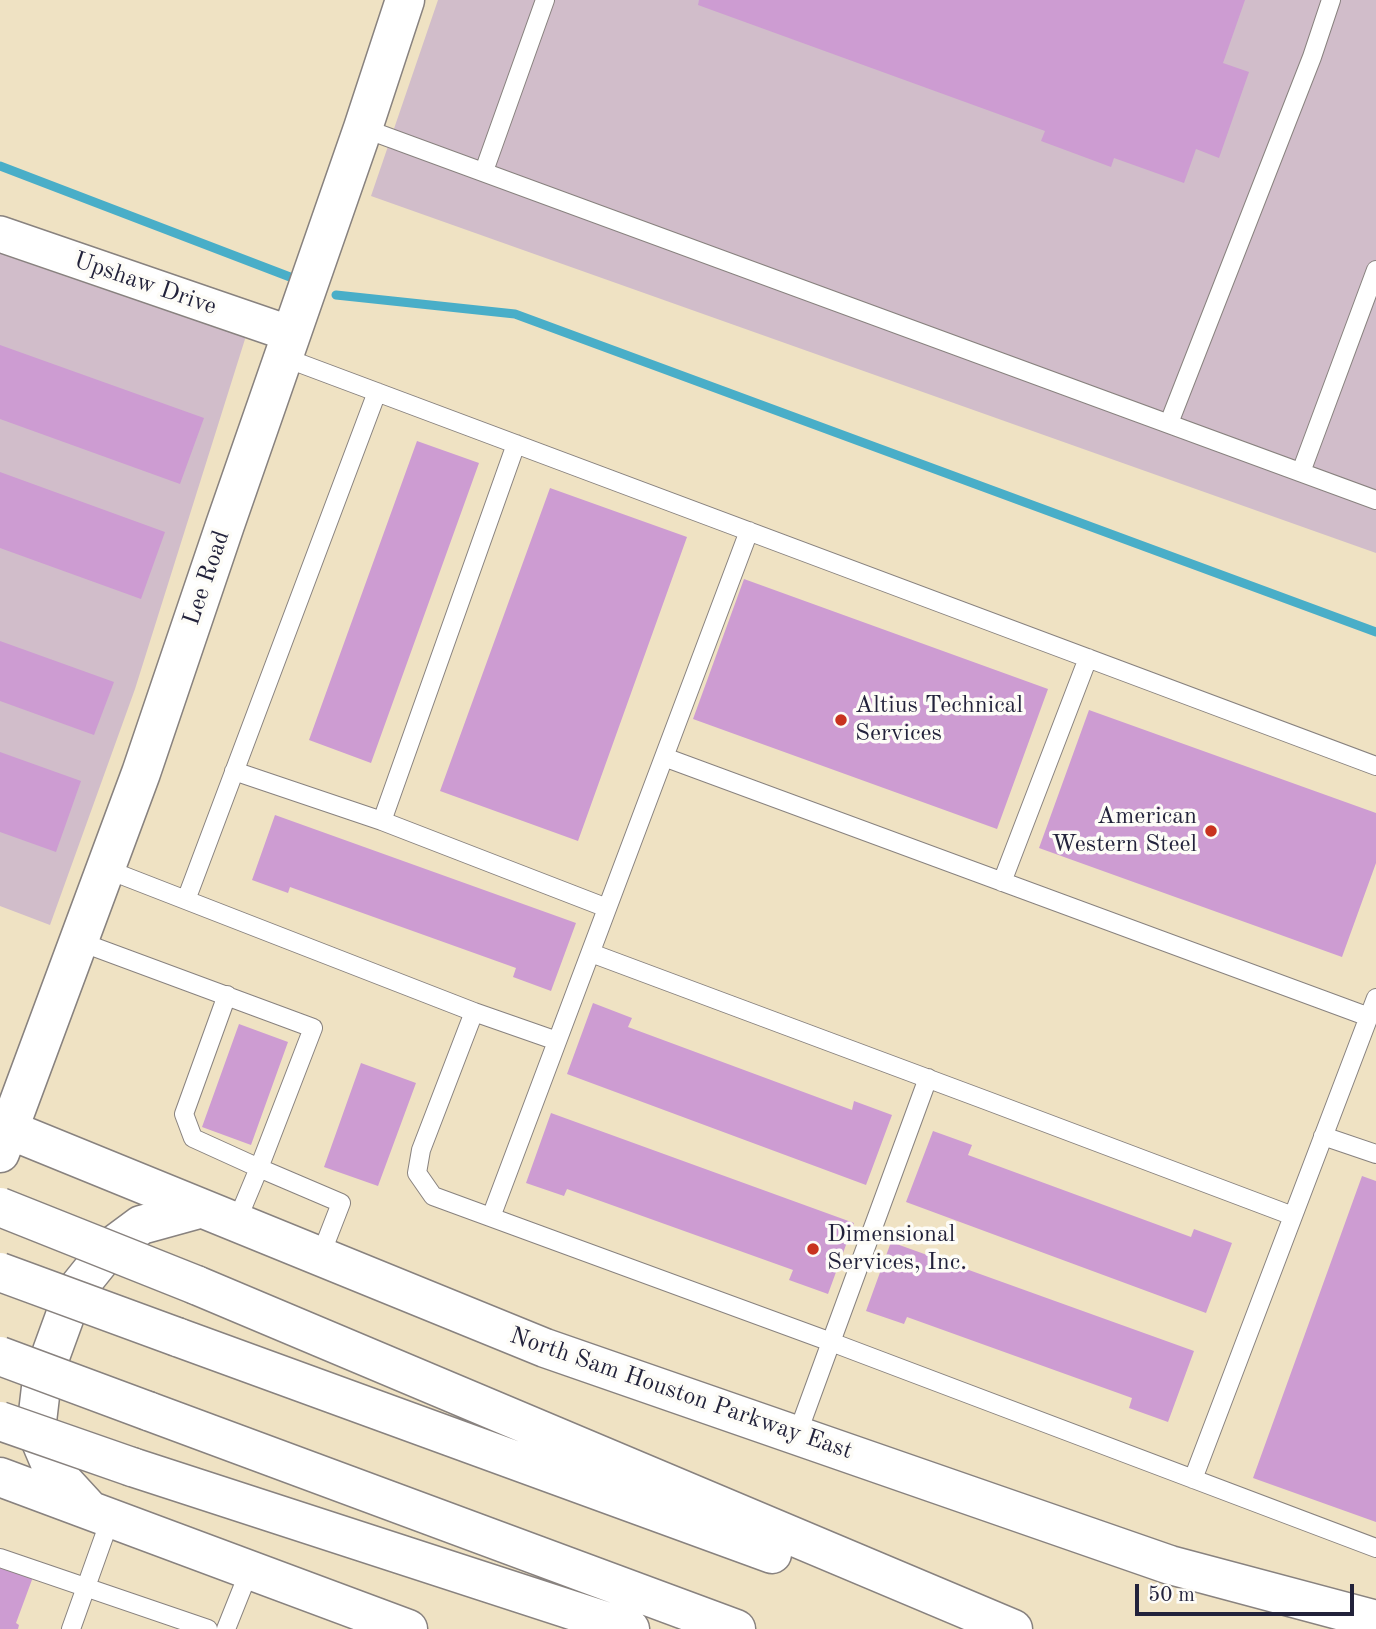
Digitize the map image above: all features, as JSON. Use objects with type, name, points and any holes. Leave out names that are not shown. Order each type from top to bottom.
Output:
[{"type":"main road","name":"Lee Road","points":[[3,1136],[141,773],[405,0]]},
{"type":"main road","name":"North Sam Houston Parkway East","points":[[3,1136],[236,1223],[545,1348],[1170,1565],[1376,1620]]},
{"type":"main road","points":[[0,1207],[196,1286],[1013,1629]]},
{"type":"main road","points":[[100,1513],[53,1470],[36,1430],[42,1379],[73,1294],[110,1248],[141,1225],[199,1209]]},
{"type":"main road","points":[[0,1272],[848,1582],[986,1629]]},
{"type":"main road","points":[[0,1356],[736,1629]]},
{"type":"main road","points":[[0,1421],[132,1467],[630,1629]]},
{"type":"main road","points":[[0,1476],[408,1629]]},
{"type":"street","name":"Upshaw Drive","points":[[0,234],[287,346]]},
{"type":"lane","points":[[484,172],[545,0]]},
{"type":"lane","points":[[1169,424],[1302,83],[1331,0]]},
{"type":"lane","points":[[363,128],[1376,500]]},
{"type":"lane","points":[[1301,472],[1376,270]]},
{"type":"lane","points":[[287,346],[377,392],[1376,766]]},
{"type":"lane","points":[[186,900],[377,392]]},
{"type":"lane","points":[[382,821],[516,444]]},
{"type":"lane","points":[[491,1217],[748,531]]},
{"type":"lane","points":[[1002,881],[1087,658]]},
{"type":"lane","points":[[664,757],[1369,1017]]},
{"type":"lane","points":[[234,771],[382,821],[607,908]]},
{"type":"lane","points":[[106,869],[474,1012],[557,1041]]},
{"type":"lane","points":[[78,941],[313,1028],[236,1223]]},
{"type":"lane","points":[[591,953],[1293,1216]]},
{"type":"lane","points":[[227,995],[184,1114],[193,1138],[341,1203],[320,1257]]},
{"type":"lane","points":[[1193,1479],[1376,998]]},
{"type":"lane","points":[[474,1012],[421,1150],[417,1173],[433,1196],[831,1342],[1376,1548]]},
{"type":"lane","points":[[797,1436],[928,1078]]},
{"type":"lane","points":[[1323,1136],[1376,1154]]},
{"type":"lane","points":[[71,1629],[86,1587],[100,1513]]},
{"type":"lane","points":[[0,1558],[208,1629]]},
{"type":"lane","points":[[226,1629],[250,1569]]},
{"type":"shaded area","points":[[438,0],[1376,0],[1376,553],[371,196]]},
{"type":"shaded area","points":[[0,233],[251,320],[135,689],[50,925],[0,906]]},
{"type":"building","points":[[699,0],[1245,0],[1223,63],[1249,72],[1219,158],[1196,149],[1184,183],[1114,158],[1111,167],[1041,141],[1045,131],[698,5]]},
{"type":"building","points":[[0,345],[204,418],[180,484],[0,419]]},
{"type":"building","points":[[417,441],[479,463],[371,763],[309,740]]},
{"type":"building","points":[[0,472],[165,532],[141,599],[0,548]]},
{"type":"building","points":[[550,488],[687,537],[578,841],[440,791]]},
{"type":"building","points":[[744,579],[1048,689],[997,829],[693,719]]},
{"type":"building","points":[[0,641],[114,682],[94,735],[0,701]]},
{"type":"building","name":"American Western Steel","points":[[1089,710],[1376,813],[1376,863],[1342,957],[1039,848]]},
{"type":"building","points":[[0,752],[81,781],[56,852],[0,832]]},
{"type":"building","points":[[275,815],[576,923],[551,991],[513,977],[516,968],[290,887],[288,893],[252,880]]},
{"type":"building","points":[[593,1003],[632,1018],[628,1027],[852,1110],[854,1101],[892,1115],[866,1185],[567,1074]]},
{"type":"building","points":[[239,1024],[288,1042],[251,1145],[202,1127]]},
{"type":"building","points":[[361,1063],[416,1083],[378,1186],[324,1167]]},
{"type":"building","points":[[551,1113],[854,1223],[828,1294],[789,1280],[793,1270],[567,1189],[564,1196],[526,1183]]},
{"type":"building","points":[[933,1131],[972,1145],[968,1155],[1191,1237],[1194,1229],[1232,1243],[1206,1313],[906,1202]]},
{"type":"building","points":[[1362,1176],[1376,1181],[1376,1522],[1253,1478]]},
{"type":"building","points":[[891,1242],[1194,1351],[1168,1422],[1129,1408],[1132,1398],[907,1317],[904,1324],[866,1311]]},
{"type":"building","points":[[0,1564],[33,1577],[16,1623],[19,1625],[18,1629],[0,1629]]},
{"type":"waterway","points":[[0,166],[290,277]]},
{"type":"waterway","points":[[336,295],[515,314],[1376,632]]},
{"type":"place","name":"Altius Technical Services","points":[[841,720]]},
{"type":"place","name":"American Western Steel","points":[[1211,831]]},
{"type":"place","name":"Dimensional Services, Inc.","points":[[813,1249]]}]
